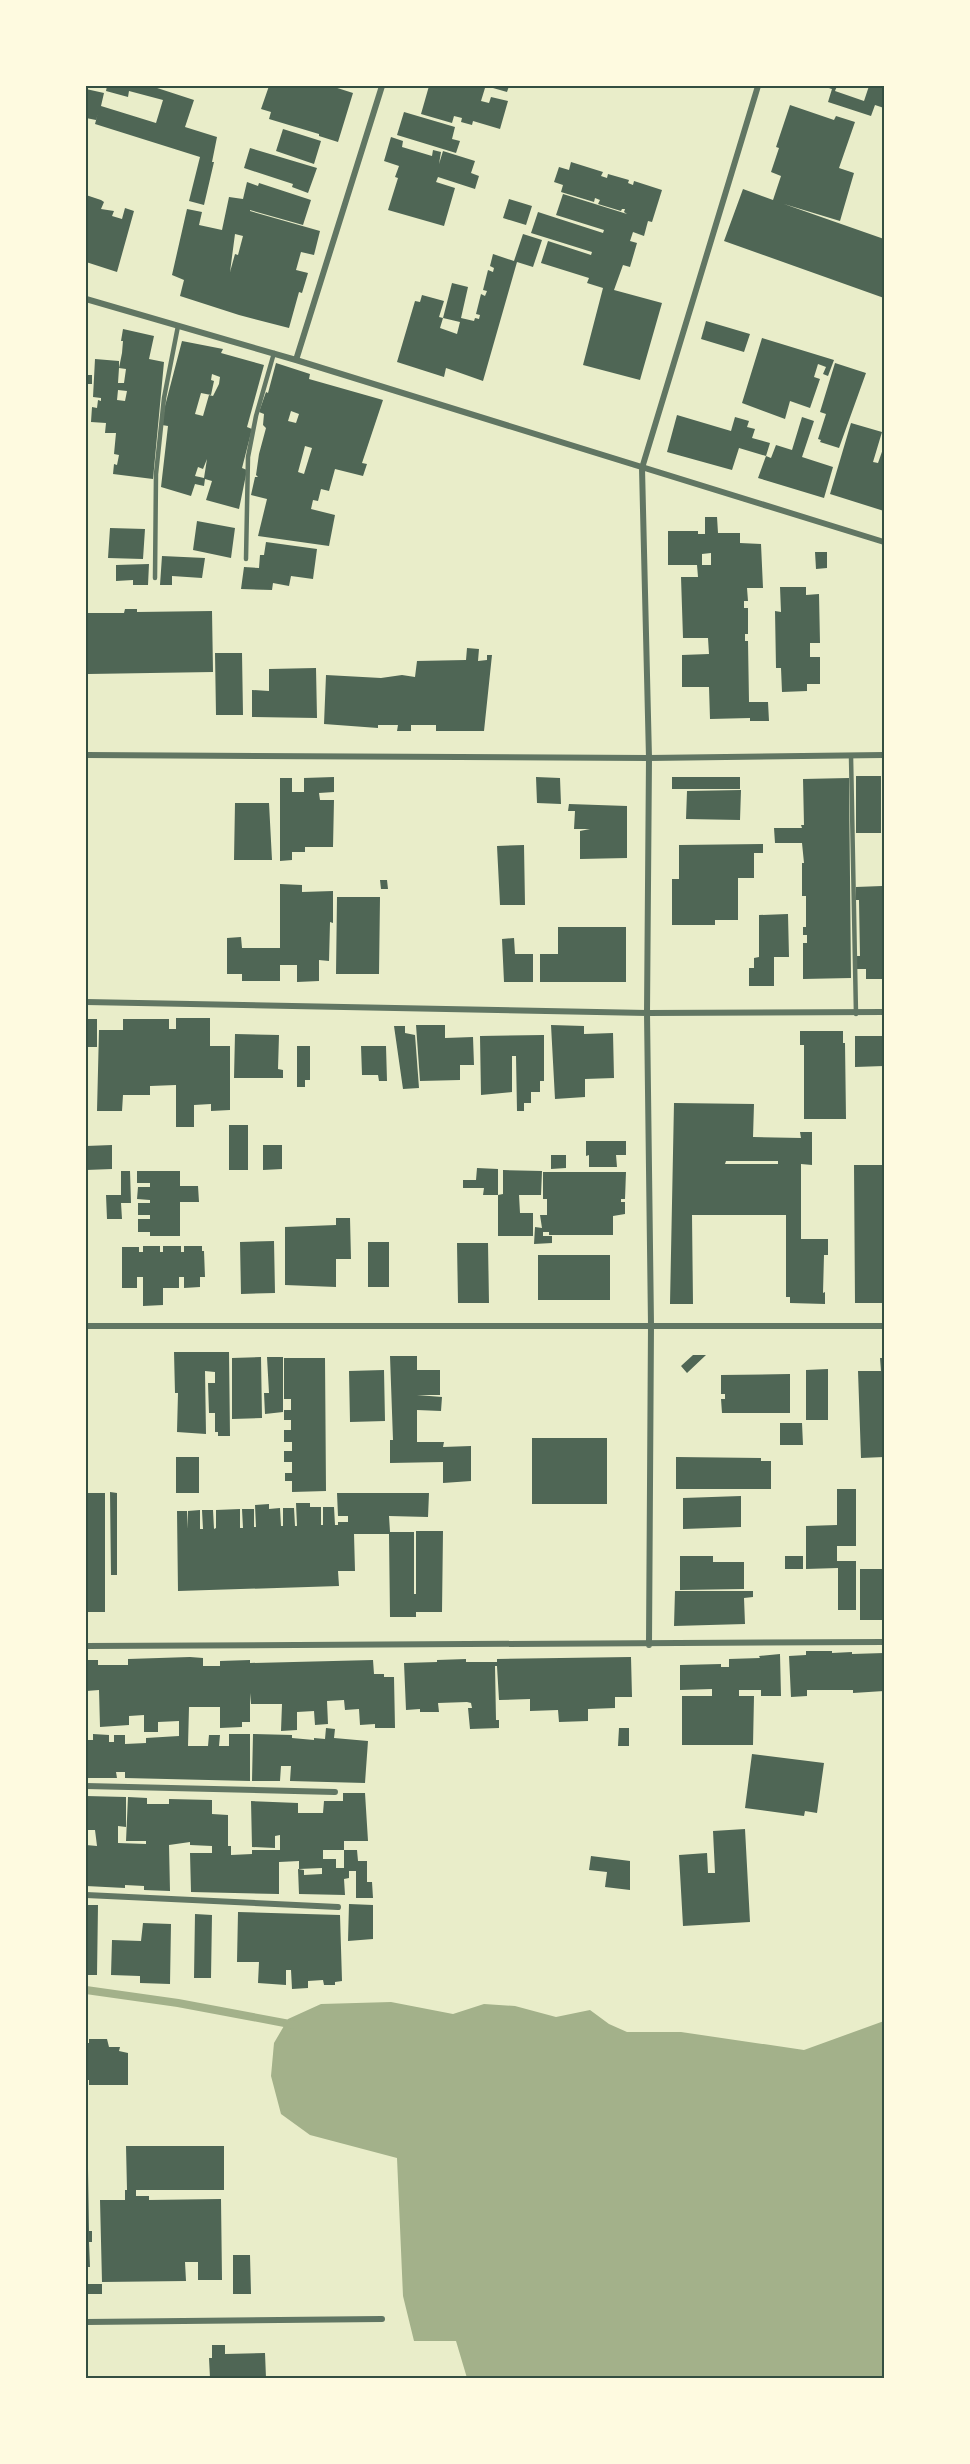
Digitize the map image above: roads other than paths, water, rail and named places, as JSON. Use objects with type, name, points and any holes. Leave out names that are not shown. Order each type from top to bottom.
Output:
[{"type":"street","points":[[296,360],[382,86]]},
{"type":"street","points":[[650,1645],[651,1325],[647,1013],[649,758],[642,468],[758,86]]},
{"type":"street","points":[[86,299],[274,353],[885,542]]},
{"type":"street","points":[[86,755],[649,758],[885,755]]},
{"type":"street","points":[[86,1002],[647,1013],[856,1014],[885,1012]]},
{"type":"street","points":[[86,1326],[885,1326]]},
{"type":"street","points":[[86,1646],[650,1645],[885,1642]]},
{"type":"street","points":[[86,1786],[335,1792]]},
{"type":"street","points":[[86,1895],[338,1907]]},
{"type":"street","points":[[86,2322],[382,2319]]},
{"type":"lane","points":[[155,578],[156,474],[164,398],[178,326]]},
{"type":"lane","points":[[246,559],[248,457],[256,416],[274,353]]},
{"type":"lane","points":[[851,756],[856,1014]]},
{"type":"waterway","points":[[86,1990],[178,2003],[295,2025]]}]
